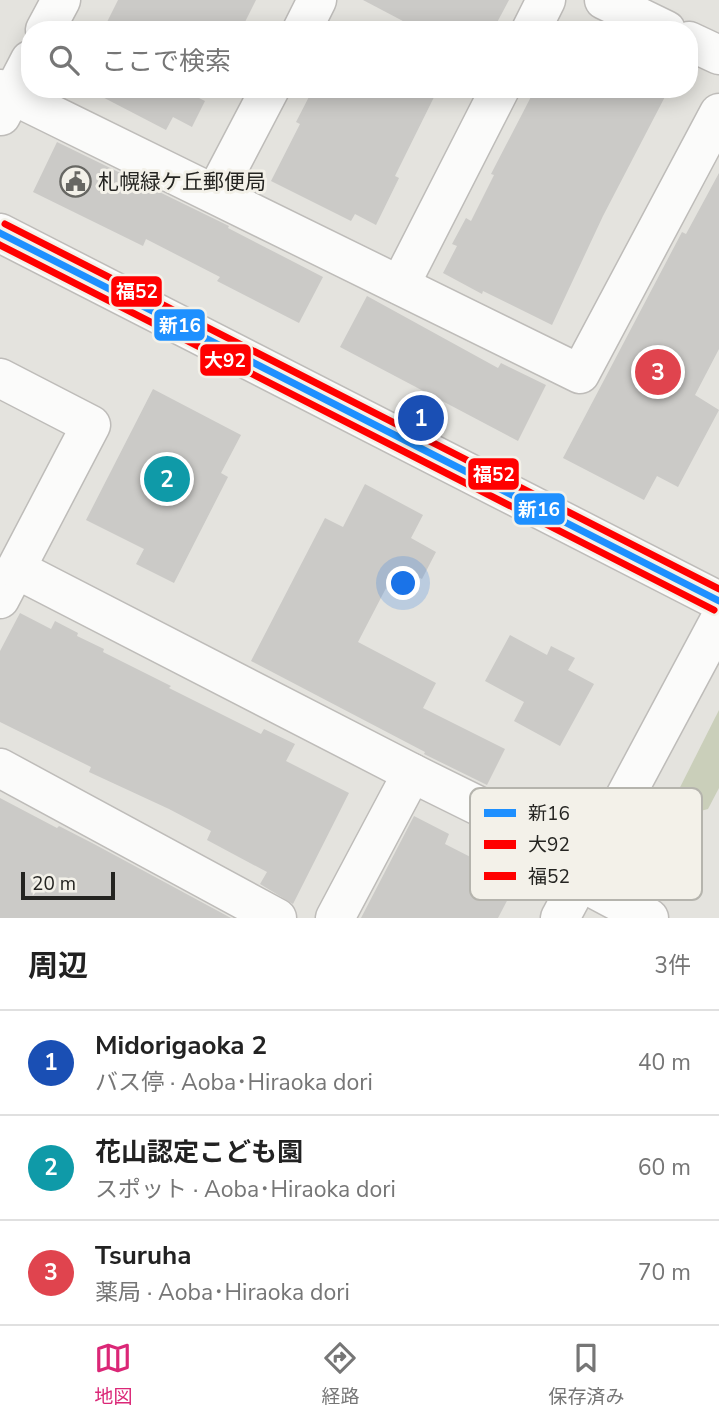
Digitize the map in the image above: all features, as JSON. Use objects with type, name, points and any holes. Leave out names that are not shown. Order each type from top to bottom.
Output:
[{"type":"street","points":[[50,21],[61,0]]},
{"type":"street","points":[[306,21],[317,0]]},
{"type":"street","points":[[536,21],[546,0]]},
{"type":"street","points":[[604,0],[647,21]]},
{"type":"street","points":[[698,45],[719,55]]},
{"type":"street","points":[[21,74],[4,101],[215,194],[580,374],[719,113]]},
{"type":"street","points":[[215,194],[265,98]]},
{"type":"street","points":[[400,285],[495,98]]},
{"type":"street","points":[[0,233],[719,601]]},
{"type":"street","points":[[0,378],[91,425],[8,584],[412,773],[470,806]]},
{"type":"street","points":[[631,788],[719,621]]},
{"type":"street","points":[[0,768],[277,918]]},
{"type":"street","points":[[335,918],[412,773]]},
{"type":"street","points":[[560,918],[570,900]]},
{"type":"street","points":[[624,900],[649,918]]},
{"type":"green space","points":[[719,710],[719,788],[708,809],[702,811],[702,788],[680,788]]},
{"type":"building","points":[[118,0],[256,0],[246,21],[108,21]]},
{"type":"building","points":[[363,0],[509,0],[498,21],[403,21]]},
{"type":"building","points":[[104,98],[199,98],[205,101],[192,127],[173,117],[166,130]]},
{"type":"building","points":[[308,98],[434,98],[395,176],[399,178],[376,225],[355,214],[351,221],[271,181],[300,124],[296,122]]},
{"type":"building","points":[[530,98],[664,98],[603,216],[552,325],[483,291],[482,294],[443,273],[457,246],[452,244],[466,218],[471,221],[494,175],[491,174]]},
{"type":"building","points":[[57,142],[229,226],[228,228],[323,277],[299,323],[217,281],[220,277],[146,239],[143,246],[33,192]]},
{"type":"building","points":[[719,173],[719,349],[695,395],[719,410],[678,487],[657,476],[644,500],[563,458],[682,232],[686,234]]},
{"type":"building","points":[[367,296],[498,368],[501,363],[546,385],[518,441],[340,347]]},
{"type":"building","points":[[153,389],[241,435],[221,473],[228,477],[174,583],[136,564],[144,549],[86,520]]},
{"type":"building","points":[[365,484],[423,515],[411,538],[436,552],[422,579],[397,567],[358,642],[436,683],[423,708],[505,749],[487,785],[251,661],[325,518],[343,527]]},
{"type":"building","points":[[20,613],[51,629],[55,621],[78,633],[77,636],[104,649],[103,652],[171,686],[169,688],[261,734],[264,729],[295,744],[286,761],[349,793],[293,904],[260,884],[267,872],[207,840],[211,831],[89,772],[91,767],[0,722],[0,651]]},
{"type":"building","points":[[510,635],[547,655],[551,646],[575,658],[568,670],[594,684],[560,746],[514,721],[524,702],[485,681]]},
{"type":"building","points":[[0,798],[94,844],[231,918],[0,918]]},
{"type":"building","points":[[414,816],[449,834],[445,844],[470,857],[470,900],[507,900],[498,918],[361,918]]},
{"type":"transit line","name":"福52","points":[[5,224],[719,589]]},
{"type":"transit line","name":"新16","points":[[0,233],[719,601]]},
{"type":"transit line","name":"大92","points":[[0,245],[714,610]]},
{"type":"place","name":"札幌緑ケ丘郵便局","points":[[75,182]]},
{"type":"place","name":"Tsuruha","points":[[658,372]]},
{"type":"place","name":"Midorigaoka 2","points":[[421,418]]},
{"type":"place","name":"花山認定こども園","points":[[167,479]]}]
